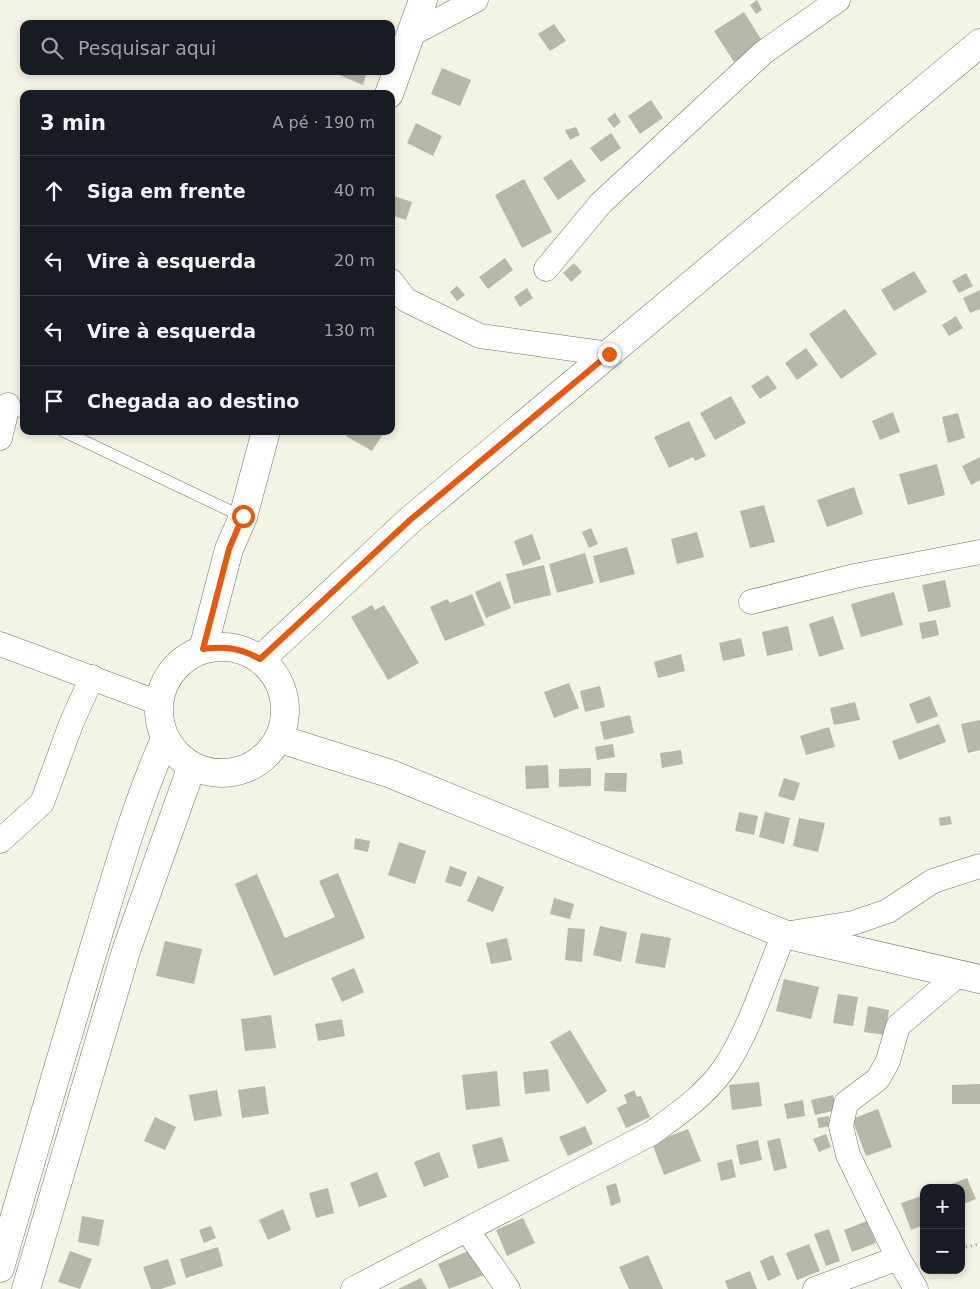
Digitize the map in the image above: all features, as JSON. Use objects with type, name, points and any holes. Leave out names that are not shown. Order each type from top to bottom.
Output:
[{"type":"main road","points":[[390,90],[423,0]]},
{"type":"main road","points":[[260,659],[410,520],[980,43]]},
{"type":"main road","points":[[203,649],[229,549],[243,516],[265,435]]},
{"type":"main road","points":[[223,646],[243,650],[260,659],[276,675],[284,695],[286,717],[280,739],[268,755],[232,773],[211,772],[192,766],[176,754],[165,739],[159,722],[159,703],[163,686],[173,670],[186,657],[203,649],[223,646]]},
{"type":"main road","points":[[0,1268],[69,1029],[124,852],[147,779],[165,739]]},
{"type":"main road","points":[[280,739],[391,774],[784,934],[970,977]]},
{"type":"main road","points":[[26,1289],[128,948],[192,766]]},
{"type":"street","points":[[410,35],[476,0]]},
{"type":"street","points":[[546,269],[601,203],[757,58],[838,0]]},
{"type":"street","points":[[395,286],[406,300],[480,336],[609,354]]},
{"type":"street","points":[[0,438],[11,407]]},
{"type":"street","points":[[751,602],[855,576],[980,552]]},
{"type":"street","points":[[0,644],[92,676],[159,703]]},
{"type":"street","points":[[0,841],[42,803],[71,724],[92,676]]},
{"type":"street","points":[[353,1289],[652,1133],[691,1105],[723,1070],[742,1034],[784,934],[853,923],[888,911],[933,881],[980,866]]},
{"type":"street","points":[[916,1289],[898,1258],[848,1155],[841,1126],[846,1103],[878,1079],[888,1061],[898,1026],[970,977]]},
{"type":"street","points":[[467,1230],[508,1289]]},
{"type":"street","points":[[815,1289],[898,1258]]},
{"type":"lane","points":[[71,435],[243,516]]},
{"type":"path","points":[[965,1247],[980,1244]]},
{"type":"building","points":[[757,0],[762,10],[756,14],[750,5]]},
{"type":"building","points":[[744,12],[764,44],[734,62],[714,31]]},
{"type":"building","points":[[554,24],[566,41],[550,51],[538,34]]},
{"type":"building","points":[[442,68],[471,80],[460,106],[431,94]]},
{"type":"building","points":[[339,75],[366,75],[363,85]]},
{"type":"building","points":[[651,100],[663,118],[640,134],[628,116]]},
{"type":"building","points":[[615,113],[621,122],[614,128],[607,119]]},
{"type":"building","points":[[416,123],[442,136],[433,156],[407,143]]},
{"type":"building","points":[[576,127],[580,135],[570,140],[565,130]]},
{"type":"building","points":[[611,133],[621,148],[601,162],[590,148]]},
{"type":"building","points":[[571,159],[586,181],[558,200],[543,178]]},
{"type":"building","points":[[524,179],[552,232],[522,248],[495,195]]},
{"type":"building","points":[[395,196],[412,202],[406,220],[395,216]]},
{"type":"building","points":[[505,258],[513,270],[488,289],[479,277]]},
{"type":"building","points":[[574,263],[582,272],[571,282],[563,273]]},
{"type":"building","points":[[914,271],[927,292],[894,311],[881,290]]},
{"type":"building","points":[[966,273],[973,286],[959,293],[952,281]]},
{"type":"building","points":[[457,286],[465,295],[457,301],[450,292]]},
{"type":"building","points":[[527,288],[533,298],[520,307],[514,297]]},
{"type":"building","points":[[980,290],[980,309],[970,313],[963,298]]},
{"type":"building","points":[[845,309],[877,354],[841,379],[809,334]]},
{"type":"building","points":[[956,316],[963,328],[949,336],[942,325]]},
{"type":"building","points":[[806,348],[818,365],[797,380],[785,363]]},
{"type":"building","points":[[768,375],[777,388],[760,399],[751,386]]},
{"type":"building","points":[[731,396],[746,423],[715,440],[700,413]]},
{"type":"building","points":[[893,412],[900,432],[880,440],[872,421]]},
{"type":"building","points":[[958,413],[965,438],[948,443],[942,417]]},
{"type":"building","points":[[689,421],[706,456],[695,461],[693,457],[669,468],[654,437]]},
{"type":"building","points":[[347,435],[382,435],[372,451]]},
{"type":"building","points":[[980,457],[980,480],[971,485],[962,466]]},
{"type":"building","points":[[937,464],[945,495],[908,505],[899,474]]},
{"type":"building","points":[[854,487],[863,514],[827,527],[817,500]]},
{"type":"building","points":[[764,505],[775,542],[750,548],[740,511]]},
{"type":"building","points":[[591,528],[598,544],[589,548],[582,532]]},
{"type":"building","points":[[697,532],[704,557],[677,564],[671,539]]},
{"type":"building","points":[[532,534],[541,559],[523,566],[514,541]]},
{"type":"building","points":[[627,547],[635,574],[600,583],[593,556]]},
{"type":"building","points":[[585,553],[594,583],[557,593],[549,564]]},
{"type":"building","points":[[544,565],[551,595],[514,604],[506,574]]},
{"type":"building","points":[[945,580],[951,607],[928,612],[922,585]]},
{"type":"building","points":[[500,581],[511,608],[486,618],[475,592]]},
{"type":"building","points":[[894,592],[903,625],[861,637],[851,604]]},
{"type":"building","points":[[472,594],[485,625],[445,641],[430,607],[447,599],[450,603]]},
{"type":"building","points":[[372,605],[375,610],[384,605],[419,663],[388,680],[351,617]]},
{"type":"building","points":[[833,616],[844,649],[819,657],[809,624]]},
{"type":"building","points":[[936,620],[939,635],[922,639],[919,623]]},
{"type":"building","points":[[788,626],[793,650],[767,656],[762,632]]},
{"type":"building","points":[[741,638],[745,656],[723,661],[719,643]]},
{"type":"building","points":[[681,654],[685,671],[658,678],[654,662]]},
{"type":"building","points":[[569,683],[579,708],[554,718],[544,692]]},
{"type":"building","points":[[600,686],[605,707],[585,712],[580,691]]},
{"type":"building","points":[[930,696],[938,716],[917,724],[909,704]]},
{"type":"building","points":[[855,702],[860,720],[834,725],[830,708]]},
{"type":"building","points":[[630,715],[634,733],[604,740],[600,722]]},
{"type":"building","points":[[980,720],[980,750],[968,753],[961,724]]},
{"type":"building","points":[[939,724],[946,742],[899,760],[892,741]]},
{"type":"building","points":[[829,727],[835,747],[806,755],[800,736]]},
{"type":"building","points":[[613,744],[615,757],[597,760],[595,747]]},
{"type":"building","points":[[681,750],[683,764],[662,768],[660,753]]},
{"type":"building","points":[[548,765],[549,788],[526,789],[525,766]]},
{"type":"building","points":[[591,768],[591,786],[559,787],[559,769]]},
{"type":"building","points":[[605,773],[627,773],[626,792],[604,791]]},
{"type":"building","points":[[784,778],[800,783],[794,801],[778,796]]},
{"type":"building","points":[[739,812],[758,816],[754,835],[735,831]]},
{"type":"building","points":[[765,812],[790,818],[784,844],[759,837]]},
{"type":"building","points":[[950,816],[952,824],[940,826],[939,818]]},
{"type":"building","points":[[799,818],[825,823],[818,852],[793,846]]},
{"type":"building","points":[[355,838],[370,841],[368,852],[354,849]]},
{"type":"building","points":[[399,842],[426,851],[415,884],[388,875]]},
{"type":"building","points":[[450,866],[467,872],[461,887],[445,882]]},
{"type":"building","points":[[338,873],[365,938],[274,976],[235,884],[257,874],[285,938],[335,917],[319,881]]},
{"type":"building","points":[[478,876],[504,887],[493,912],[467,901]]},
{"type":"building","points":[[554,898],[574,904],[570,919],[550,914]]},
{"type":"building","points":[[600,926],[627,932],[621,962],[593,955]]},
{"type":"building","points":[[568,928],[585,929],[582,962],[565,960]]},
{"type":"building","points":[[641,933],[671,938],[665,968],[635,963]]},
{"type":"building","points":[[507,938],[512,960],[491,964],[486,943]]},
{"type":"building","points":[[165,941],[202,949],[194,984],[156,976]]},
{"type":"building","points":[[354,968],[364,992],[342,1002],[331,978]]},
{"type":"building","points":[[784,979],[819,987],[811,1019],[776,1011]]},
{"type":"building","points":[[838,994],[858,997],[853,1026],[833,1023]]},
{"type":"building","points":[[868,1006],[889,1010],[885,1035],[864,1032]]},
{"type":"building","points":[[271,1015],[276,1048],[245,1051],[241,1019]]},
{"type":"building","points":[[342,1019],[345,1036],[318,1041],[315,1024]]},
{"type":"building","points":[[570,1030],[607,1091],[587,1104],[550,1042]]},
{"type":"building","points":[[548,1069],[550,1091],[525,1094],[523,1072]]},
{"type":"building","points":[[497,1071],[500,1106],[466,1110],[462,1075]]},
{"type":"building","points":[[759,1082],[762,1106],[732,1110],[729,1085]]},
{"type":"building","points":[[980,1084],[980,1104],[952,1104],[952,1085]]},
{"type":"building","points":[[265,1086],[269,1114],[242,1118],[238,1090]]},
{"type":"building","points":[[217,1090],[222,1116],[194,1121],[189,1095]]},
{"type":"building","points":[[634,1090],[637,1097],[641,1096],[650,1117],[626,1128],[617,1108],[627,1103],[624,1095]]},
{"type":"building","points":[[833,1095],[837,1110],[815,1115],[811,1100]]},
{"type":"building","points":[[803,1100],[805,1116],[787,1119],[784,1104]]},
{"type":"building","points":[[878,1109],[892,1147],[866,1156],[852,1119]]},
{"type":"building","points":[[829,1116],[831,1126],[819,1128],[817,1118]]},
{"type":"building","points":[[155,1117],[176,1127],[165,1150],[144,1141]]},
{"type":"building","points":[[585,1126],[593,1144],[568,1156],[559,1137]]},
{"type":"building","points":[[688,1129],[701,1161],[664,1175],[652,1143]]},
{"type":"building","points":[[826,1134],[831,1147],[819,1152],[813,1139]]},
{"type":"building","points":[[502,1137],[509,1161],[478,1169],[472,1145]]},
{"type":"building","points":[[780,1138],[787,1168],[774,1171],[767,1141]]},
{"type":"building","points":[[758,1140],[762,1160],[740,1165],[736,1145]]},
{"type":"building","points":[[439,1152],[449,1177],[424,1187],[414,1162]]},
{"type":"building","points":[[732,1159],[736,1177],[721,1181],[717,1163]]},
{"type":"building","points":[[377,1172],[387,1197],[359,1207],[350,1183]]},
{"type":"building","points":[[967,1178],[976,1199],[965,1203],[965,1184],[951,1184]]},
{"type":"building","points":[[616,1183],[621,1202],[611,1206],[606,1186]]},
{"type":"building","points":[[328,1188],[334,1213],[316,1218],[309,1193]]},
{"type":"building","points":[[920,1196],[920,1227],[911,1230],[901,1203]]},
{"type":"building","points":[[283,1209],[291,1230],[268,1240],[259,1220]]},
{"type":"building","points":[[82,1216],[104,1220],[99,1246],[78,1242]]},
{"type":"building","points":[[523,1218],[535,1243],[507,1256],[496,1230]]},
{"type":"building","points":[[867,1221],[876,1243],[852,1252],[844,1230]]},
{"type":"building","points":[[211,1226],[216,1238],[204,1243],[199,1230]]},
{"type":"building","points":[[829,1229],[840,1261],[826,1266],[814,1234]]},
{"type":"building","points":[[809,1244],[820,1271],[797,1280],[786,1253]]},
{"type":"building","points":[[218,1247],[223,1266],[186,1278],[180,1259]]},
{"type":"building","points":[[473,1249],[484,1275],[449,1289],[438,1264]]},
{"type":"building","points":[[70,1251],[92,1259],[80,1289],[58,1282]]},
{"type":"building","points":[[648,1255],[663,1289],[629,1289],[619,1267]]},
{"type":"building","points":[[773,1255],[781,1275],[768,1281],[760,1261]]},
{"type":"building","points":[[168,1259],[176,1284],[161,1289],[151,1289],[143,1267]]},
{"type":"building","points":[[750,1271],[757,1289],[728,1289],[725,1281]]},
{"type":"building","points":[[421,1278],[427,1289],[398,1289]]},
{"type":"route","points":[[243,516],[229,549],[203,649],[223,646],[243,650],[260,659],[410,520],[609,354]]}]
